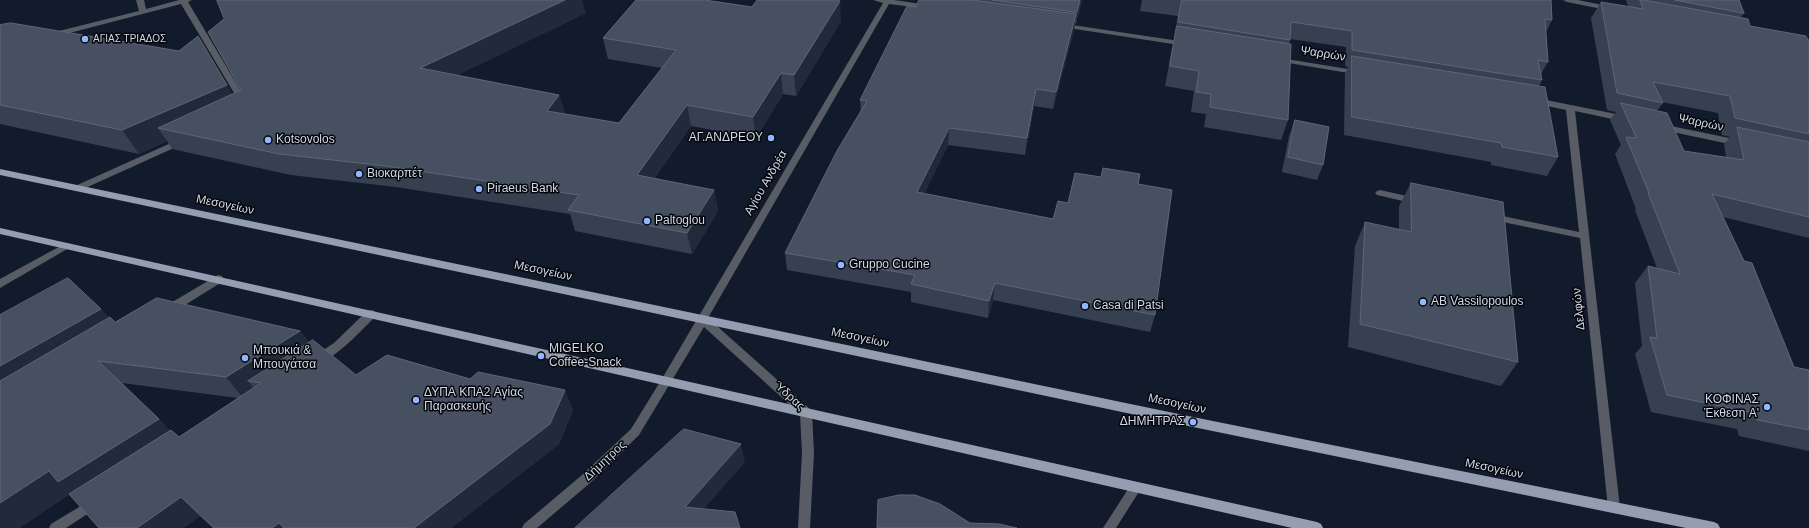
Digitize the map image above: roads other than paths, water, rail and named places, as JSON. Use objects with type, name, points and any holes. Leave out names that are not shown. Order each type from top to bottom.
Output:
[{"type":"main road","name":"Μεσογείων","points":[[0,172],[1714,528]]},
{"type":"main road","points":[[0,231],[668,380],[1317,528]]},
{"type":"street","points":[[140,0],[143,12]]},
{"type":"street","points":[[877,0],[941,9]]},
{"type":"street","points":[[1567,0],[1580,1],[1618,10]]},
{"type":"street","points":[[45,38],[185,1],[248,110],[241,113]]},
{"type":"street","name":"Αγίου Ανδρέα","points":[[668,380],[702,319],[888,1]]},
{"type":"street","points":[[1050,24],[1198,46]]},
{"type":"street","name":"Ψαρρών","points":[[1268,57],[1369,74]]},
{"type":"street","points":[[1524,100],[1570,107],[1632,120]]},
{"type":"street","name":"Δελφών","points":[[1570,107],[1614,508]]},
{"type":"street","name":"Ψαρρών","points":[[1655,125],[1747,145]]},
{"type":"street","points":[[78,188],[192,136]]},
{"type":"street","points":[[1380,193],[1426,203]]},
{"type":"street","points":[[1486,215],[1584,236]]},
{"type":"street","points":[[0,284],[66,246]]},
{"type":"street","points":[[159,315],[218,279]]},
{"type":"street","points":[[311,364],[338,346],[371,314]]},
{"type":"street","name":"Ύδρας","points":[[702,319],[806,412],[808,453],[804,528]]},
{"type":"street","name":"Δήμητρος","points":[[528,528],[586,479],[635,432],[668,380]]},
{"type":"street","points":[[1109,528],[1136,487]]},
{"type":"street","points":[[55,528],[102,498]]},
{"type":"place","name":"ΑΓΙΑΣ ΤΡΙΑΔΟΣ","points":[[85,39]]},
{"type":"place","name":"ΑΓ.ΑΝΔΡΕΟΥ","points":[[771,138]]},
{"type":"place","name":"Kotsovolos","points":[[268,140]]},
{"type":"place","name":"Βιοκαρπέτ","points":[[359,174]]},
{"type":"place","name":"Piraeus Bank","points":[[479,189]]},
{"type":"place","name":"Paltoglou","points":[[647,221]]},
{"type":"place","name":"Gruppo Cucine","points":[[841,265]]},
{"type":"place","name":"AB Vassilopoulos","points":[[1423,302]]},
{"type":"place","name":"Casa di Patsi","points":[[1085,306]]},
{"type":"place","name":"MIGELKO Coffee-Snack","points":[[541,356]]},
{"type":"place","name":"Μπουκιά & Μπουγάτσα","points":[[245,358]]},
{"type":"place","name":"ΔΥΠΑ ΚΠΑ2 Αγίας Παρασκευής","points":[[416,400]]},
{"type":"place","name":"ΚΟΦΙΝΑΣ Έκθεση Α'","points":[[1767,407]]},
{"type":"place","name":"ΔΗΜΗΤΡΑΣ","points":[[1193,422]]}]
